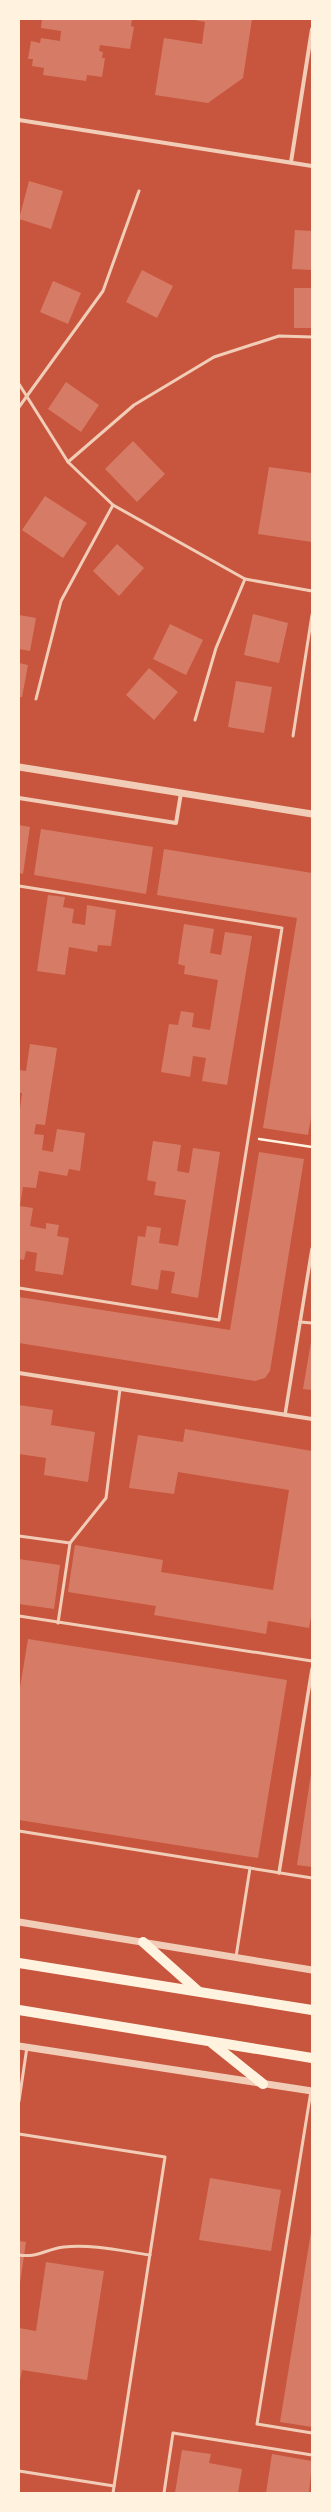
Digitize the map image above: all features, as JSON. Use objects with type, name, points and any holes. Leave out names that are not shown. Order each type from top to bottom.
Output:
[{"type":"main road","points":[[143,1942],[198,1992]]},
{"type":"main road","points":[[19,1962],[312,2010]]},
{"type":"main road","points":[[19,2010],[312,2058]]},
{"type":"main road","points":[[211,2042],[263,2084]]},
{"type":"street","points":[[291,162],[312,29]]},
{"type":"street","points":[[19,120],[312,166]]},
{"type":"street","points":[[19,767],[312,814]]},
{"type":"street","points":[[19,798],[176,823],[181,793]]},
{"type":"street","points":[[285,1415],[312,1249]]},
{"type":"street","points":[[19,1373],[312,1419]]},
{"type":"street","points":[[279,1873],[312,1669]]},
{"type":"street","points":[[19,1922],[312,1970]]},
{"type":"street","points":[[19,2046],[311,2091]]},
{"type":"lane","points":[[19,407],[103,291],[138,191]]},
{"type":"lane","points":[[68,462],[134,405],[214,357],[279,336],[312,337]]},
{"type":"lane","points":[[19,384],[68,462],[113,505],[245,579],[312,591]]},
{"type":"lane","points":[[36,699],[61,601],[113,505]]},
{"type":"lane","points":[[195,720],[216,648],[245,579]]},
{"type":"lane","points":[[293,736],[312,614]]},
{"type":"lane","points":[[19,886],[282,928],[219,1320],[19,1288]]},
{"type":"lane","points":[[300,1322],[312,1324]]},
{"type":"lane","points":[[58,1623],[70,1543],[106,1498],[120,1389]]},
{"type":"lane","points":[[19,1536],[70,1543]]},
{"type":"lane","points":[[19,1616],[312,1661]]},
{"type":"lane","points":[[19,1831],[312,1878]]},
{"type":"lane","points":[[236,1957],[250,1868]]},
{"type":"lane","points":[[19,2101],[27,2048]]},
{"type":"lane","points":[[311,2091],[257,2424],[312,2433]]},
{"type":"lane","points":[[19,2134],[165,2157],[113,2493]]},
{"type":"lane","points":[[19,2255],[32,2257],[63,2247],[101,2248],[150,2255]]},
{"type":"lane","points":[[164,2493],[173,2433],[312,2455]]},
{"type":"lane","points":[[19,2471],[114,2486]]},
{"type":"path","points":[[249,1137],[312,1147]]},
{"type":"building","points":[[42,19],[132,19],[131,26],[134,27],[130,49],[100,45],[99,51],[103,52],[102,58],[105,58],[102,77],[87,75],[86,81],[43,75],[44,68],[32,66],[33,59],[28,59],[31,41],[40,43],[41,38],[60,41],[61,31],[41,28]]},
{"type":"building","points":[[189,19],[252,19],[243,78],[208,103],[155,95],[164,38],[202,44],[205,22]]},
{"type":"building","points":[[29,181],[63,191],[51,229],[19,219]]},
{"type":"building","points":[[295,230],[312,231],[312,270],[292,269]]},
{"type":"building","points":[[142,270],[173,286],[157,318],[126,302]]},
{"type":"building","points":[[53,281],[81,293],[68,324],[40,312]]},
{"type":"building","points":[[294,288],[312,288],[312,328],[294,328]]},
{"type":"building","points":[[66,382],[99,405],[81,432],[48,409]]},
{"type":"building","points":[[133,441],[165,474],[137,502],[105,469]]},
{"type":"building","points":[[269,467],[312,473],[312,542],[258,534]]},
{"type":"building","points":[[45,496],[87,523],[63,558],[22,530]]},
{"type":"building","points":[[117,544],[144,568],[119,596],[93,571]]},
{"type":"building","points":[[253,614],[288,623],[279,663],[244,655]]},
{"type":"building","points":[[19,615],[36,618],[30,651],[19,649]]},
{"type":"building","points":[[170,624],[203,640],[186,675],[153,659]]},
{"type":"building","points":[[19,663],[28,665],[22,697],[19,697]]},
{"type":"building","points":[[149,668],[178,692],[154,720],[126,695]]},
{"type":"building","points":[[236,681],[272,687],[264,733],[228,727]]},
{"type":"building","points":[[19,825],[30,827],[23,874],[19,873]]},
{"type":"building","points":[[41,829],[153,847],[146,894],[34,875]]},
{"type":"building","points":[[164,849],[312,873],[312,1112],[308,1135],[263,1128],[297,918],[157,895]]},
{"type":"building","points":[[48,895],[65,897],[63,907],[74,909],[72,923],[85,925],[87,905],[116,910],[111,946],[98,945],[97,952],[69,947],[65,975],[37,971]]},
{"type":"building","points":[[184,924],[214,929],[210,953],[221,955],[225,932],[252,936],[227,1085],[202,1081],[206,1058],[193,1056],[190,1077],[161,1072],[169,1024],[178,1025],[181,1011],[194,1013],[192,1027],[210,1030],[218,980],[184,974],[185,966],[178,964]]},
{"type":"building","points":[[30,1044],[57,1048],[45,1125],[36,1124],[34,1134],[44,1135],[42,1150],[53,1152],[57,1129],[85,1133],[80,1171],[69,1169],[67,1176],[39,1171],[36,1188],[23,1187],[20,1206],[33,1208],[30,1226],[46,1229],[46,1223],[59,1225],[57,1236],[69,1238],[63,1275],[35,1271],[37,1253],[26,1251],[24,1260],[19,1259],[19,1117],[22,1093],[19,1093],[19,1070],[26,1071]]},
{"type":"building","points":[[153,1141],[181,1145],[177,1171],[189,1173],[193,1148],[220,1152],[198,1298],[171,1293],[175,1272],[161,1270],[158,1290],[131,1285],[138,1236],[145,1237],[147,1226],[161,1228],[159,1243],[178,1246],[186,1200],[154,1195],[156,1182],[147,1180]]},
{"type":"building","points":[[259,1152],[304,1159],[270,1371],[265,1378],[255,1381],[19,1343],[19,1297],[230,1330]]},
{"type":"building","points":[[312,1342],[312,1390],[303,1389]]},
{"type":"building","points":[[19,1405],[53,1410],[51,1425],[95,1432],[88,1482],[44,1475],[46,1458],[19,1454]]},
{"type":"building","points":[[185,1429],[312,1451],[312,1611],[309,1628],[268,1621],[266,1634],[154,1615],[156,1606],[68,1592],[75,1545],[163,1560],[161,1572],[273,1590],[289,1490],[178,1472],[174,1494],[129,1488],[138,1435],[183,1442]]},
{"type":"building","points":[[19,1559],[60,1565],[54,1609],[19,1604]]},
{"type":"building","points":[[28,1639],[287,1680],[258,1858],[19,1820],[19,1694]]},
{"type":"building","points":[[312,1774],[312,1867],[297,1865]]},
{"type":"building","points":[[210,2178],[281,2190],[271,2251],[199,2240]]},
{"type":"building","points":[[312,2226],[312,2427],[280,2422]]},
{"type":"building","points":[[19,2241],[26,2242],[20,2283],[19,2283]]},
{"type":"building","points":[[46,2262],[104,2271],[87,2380],[22,2370],[19,2386],[19,2328],[36,2331]]},
{"type":"building","points":[[182,2450],[211,2454],[209,2463],[242,2469],[238,2493],[175,2493]]},
{"type":"building","points":[[272,2454],[312,2461],[309,2493],[266,2493]]}]
